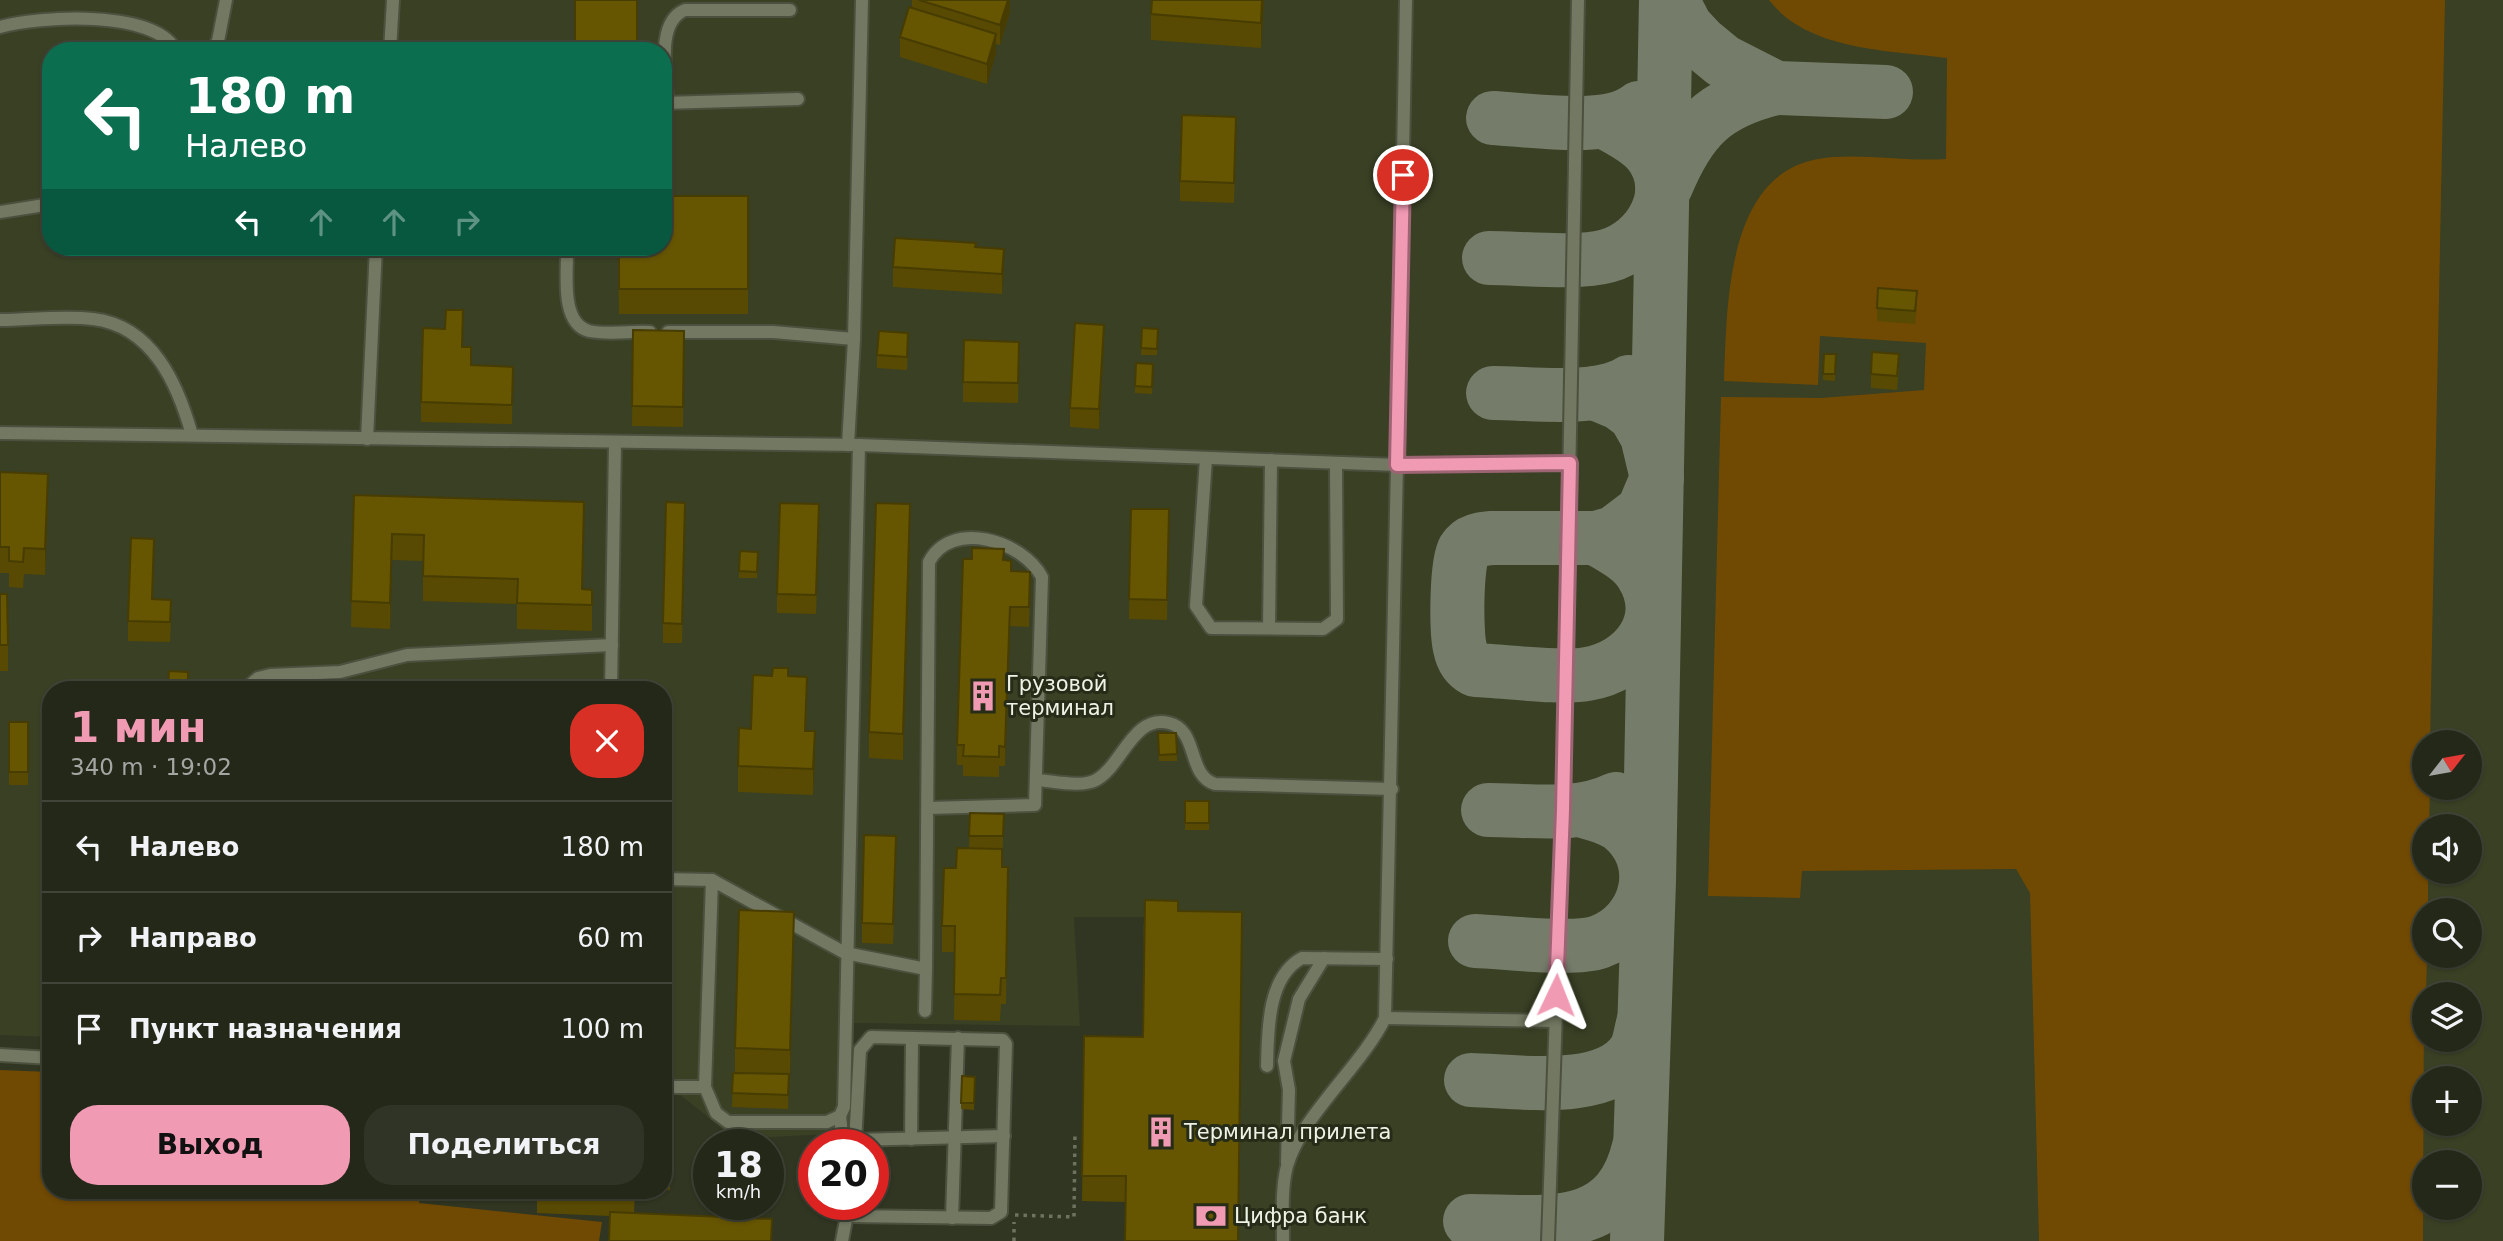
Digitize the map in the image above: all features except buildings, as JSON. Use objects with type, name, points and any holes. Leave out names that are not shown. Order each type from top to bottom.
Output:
[{"type":"lane","points":[[217,42],[226,0]]},
{"type":"lane","points":[[391,42],[393,0]]},
{"type":"lane","points":[[841,1129],[840,1116],[844,1107],[862,0]]},
{"type":"lane","points":[[1287,1165],[1312,1119],[1361,1058],[1385,1018],[1392,789],[1406,0]]},
{"type":"lane","points":[[1548,1241],[1563,810],[1578,0]]},
{"type":"lane","points":[[667,42],[667,27],[676,13],[685,10],[790,10]]},
{"type":"lane","points":[[0,27],[26,20],[77,19],[121,23],[159,32],[172,42]]},
{"type":"lane","points":[[672,103],[798,99]]},
{"type":"lane","points":[[0,212],[42,205]]},
{"type":"lane","points":[[368,439],[376,256]]},
{"type":"lane","points":[[567,256],[569,309],[586,330],[773,332],[855,339]]},
{"type":"lane","points":[[0,320],[93,319],[117,326],[136,336],[168,370],[181,396],[192,435]]},
{"type":"lane","points":[[0,433],[854,445],[1397,465],[1570,463]]},
{"type":"lane","points":[[611,681],[615,443]]},
{"type":"lane","points":[[1206,458],[1196,607],[1211,628],[1323,629],[1337,619],[1336,463]]},
{"type":"lane","points":[[1269,628],[1271,460]]},
{"type":"lane","points":[[926,1011],[928,574],[933,554],[950,541],[996,540],[1033,565],[1042,577],[1035,805],[928,808]]},
{"type":"lane","points":[[254,681],[270,675],[340,672],[407,655],[612,645]]},
{"type":"lane","points":[[1037,779],[1073,782],[1097,780],[1144,727],[1161,721],[1173,723],[1186,733],[1202,776],[1215,784],[1392,789]]},
{"type":"lane","points":[[672,879],[712,880],[845,953],[926,969]]},
{"type":"lane","points":[[712,880],[705,1087],[716,1113],[728,1122],[827,1122],[840,1116]]},
{"type":"lane","points":[[1267,1066],[1269,1028],[1283,973],[1302,958],[1387,959]]},
{"type":"lane","points":[[1283,1241],[1289,1090],[1284,1061],[1299,999],[1324,958]]},
{"type":"lane","points":[[1385,1018],[1554,1021]]},
{"type":"lane","points":[[857,1129],[861,1044],[871,1037],[996,1038],[1006,1045],[1001,1212],[991,1218],[889,1213]]},
{"type":"lane","points":[[911,1139],[912,1038]]},
{"type":"lane","points":[[952,1218],[958,1038]]},
{"type":"lane","points":[[0,1055],[42,1057]]},
{"type":"lane","points":[[672,1087],[705,1087]]},
{"type":"lane","points":[[889,1140],[1004,1136]]},
{"type":"lane","points":[[842,1241],[846,1220]]},
{"type":"path","points":[[1014,1241],[1014,1215],[1074,1217],[1075,1132]]},
{"type":"shaded area","points":[[0,0],[2503,0],[2503,1241],[1142,1241],[1212,1107],[1241,1106],[1241,1066],[1145,1078],[1143,924],[1162,924],[1162,917],[1074,917],[1080,1026],[854,1023],[851,1129],[798,1129],[798,1136],[784,1136],[784,1129],[723,1129],[672,1088],[672,681],[42,681],[42,1037],[0,1035]]},
{"type":"shaded area","points":[[1769,0],[2445,0],[2430,730],[2412,730],[2412,800],[2430,800],[2429,814],[2412,814],[2412,884],[2428,884],[2428,898],[2412,898],[2412,968],[2427,968],[2426,982],[2412,982],[2412,1052],[2424,1052],[2424,1066],[2412,1066],[2412,1136],[2423,1136],[2423,1150],[2412,1150],[2412,1220],[2423,1220],[2423,1241],[2039,1241],[2030,893],[2016,869],[1802,871],[1800,898],[1708,896],[1721,397],[1821,398],[1924,390],[1926,343],[1820,336],[1818,385],[1724,381],[1727,318],[1737,249],[1748,217],[1764,190],[1787,170],[1818,159],[1833,157],[1946,159],[1947,58],[1875,50],[1827,39],[1785,17]]},
{"type":"shaded area","points":[[0,1070],[42,1072],[42,1199],[419,1199],[419,1203],[602,1222],[599,1241],[0,1241]]},
{"type":"taxiway","points":[[1637,1241],[1649,881],[1666,0]]},
{"type":"taxiway","points":[[1672,0],[1686,27],[1700,42],[1723,61],[1776,88],[1886,92]]},
{"type":"taxiway","points":[[1666,186],[1685,148],[1707,121],[1736,101],[1776,88]]},
{"type":"taxiway","points":[[1493,118],[1589,123],[1625,116],[1639,108]]},
{"type":"taxiway","points":[[1489,258],[1566,260],[1607,256],[1622,250],[1648,228],[1661,199],[1662,183],[1658,167],[1640,143],[1605,122]]},
{"type":"taxiway","points":[[1493,393],[1582,394],[1615,388],[1629,382]]},
{"type":"taxiway","points":[[1595,393],[1619,403],[1635,415],[1647,436],[1657,478],[1643,511],[1614,533],[1596,538],[1492,538],[1469,544],[1461,557],[1457,614],[1460,648],[1469,666],[1475,670],[1576,675],[1605,669],[1634,651],[1650,624],[1653,608],[1650,591],[1633,563],[1596,538]]},
{"type":"taxiway","points":[[1488,810],[1570,811],[1586,809],[1616,799]]},
{"type":"taxiway","points":[[1475,941],[1556,946],[1587,945],[1616,933],[1630,921],[1645,890],[1643,856],[1634,840],[1621,826],[1580,810]]},
{"type":"taxiway","points":[[1471,1080],[1559,1083],[1604,1075],[1622,1065],[1635,1051],[1644,1020]]},
{"type":"taxiway","points":[[1470,1221],[1550,1221],[1574,1218],[1596,1210],[1614,1197],[1629,1176],[1639,1147]]},
{"type":"place","name":"Грузовой терминал","points":[[983,696]]},
{"type":"place","name":"Терминал прилета","points":[[1161,1132]]},
{"type":"place","name":"Цифра банк","points":[[1211,1216]]},
{"type":"route","points":[[1403,175],[1397,465],[1570,463],[1563,810],[1556,995]]}]
